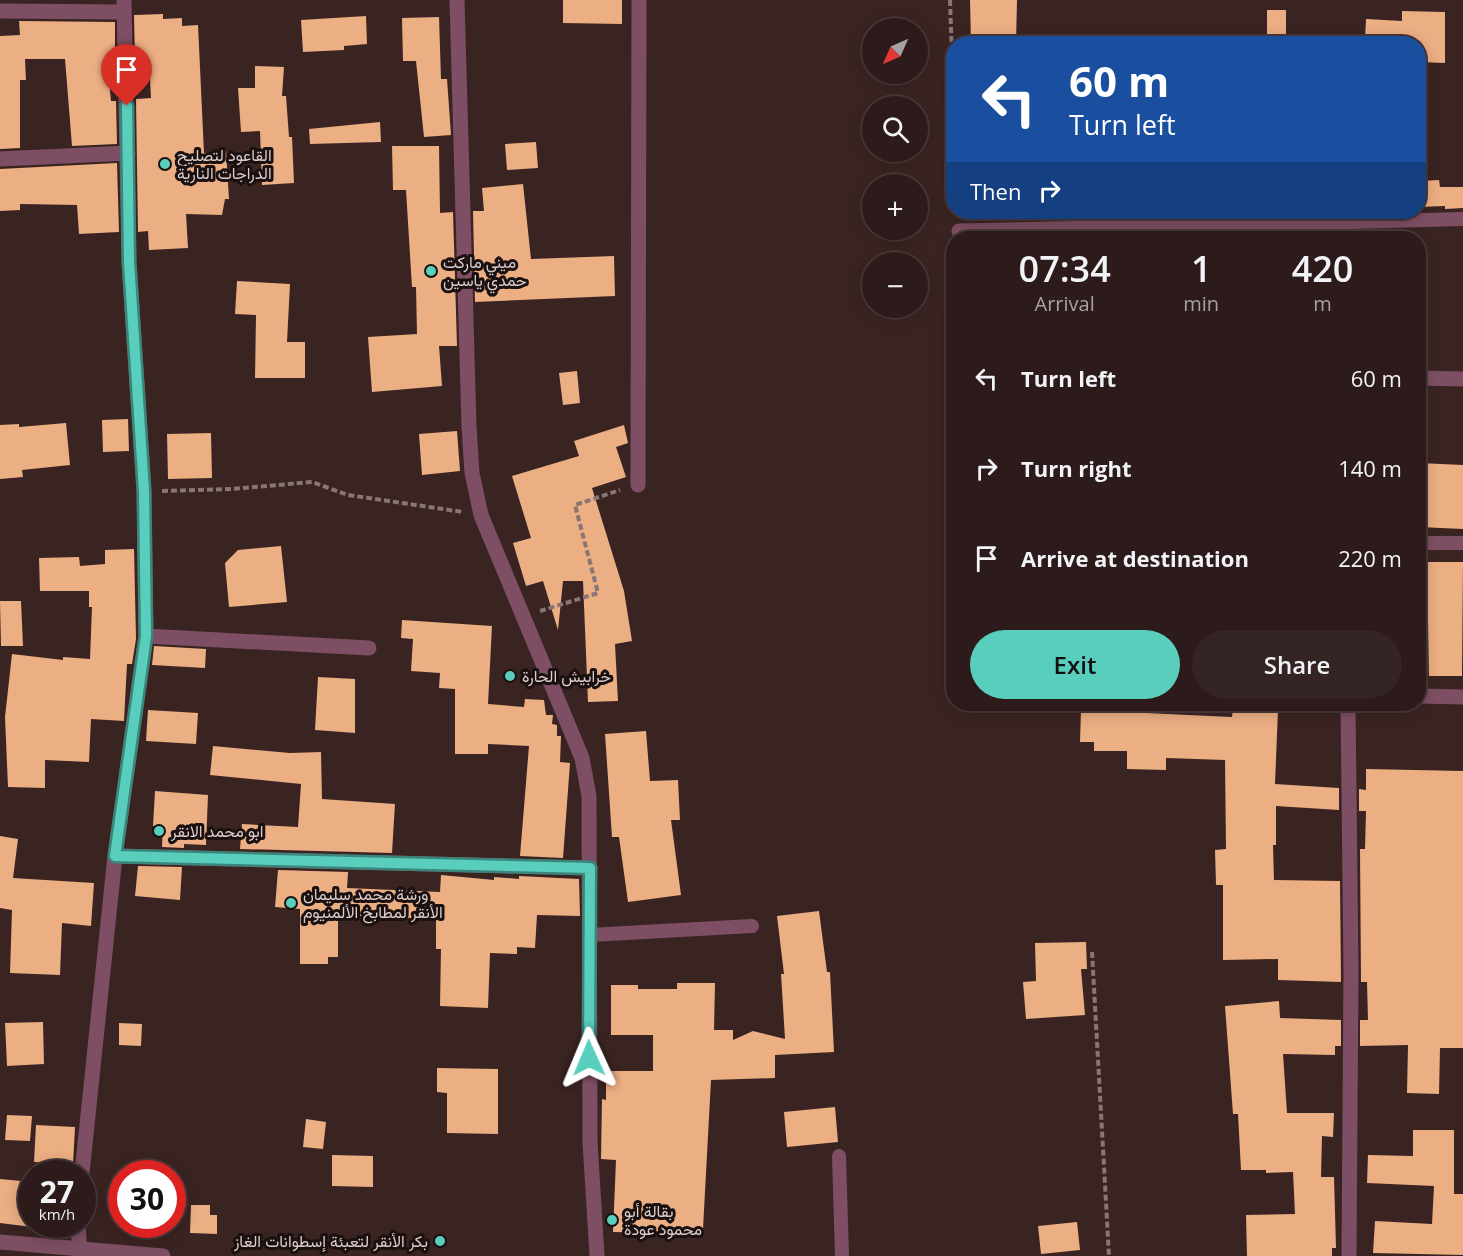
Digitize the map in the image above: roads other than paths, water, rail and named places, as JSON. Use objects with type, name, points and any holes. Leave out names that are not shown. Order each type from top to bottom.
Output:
[{"type":"street","points":[[457,0],[472,473],[481,515],[582,758],[589,796],[590,1142],[597,1256]]},
{"type":"street","points":[[638,484],[639,0]]},
{"type":"street","points":[[0,11],[124,6],[129,262],[144,491],[146,636],[115,856],[82,1160]]},
{"type":"street","points":[[0,159],[128,153]]},
{"type":"street","points":[[959,231],[1241,225]]},
{"type":"street","points":[[1426,378],[1463,379]]},
{"type":"street","points":[[146,636],[369,648]]},
{"type":"street","points":[[1426,696],[1463,697]]},
{"type":"street","points":[[1348,711],[1352,971],[1349,1256]]},
{"type":"street","points":[[115,856],[590,868]]},
{"type":"street","points":[[78,1238],[79,1253]]},
{"type":"street","points":[[0,1242],[79,1253],[163,1256]]},
{"type":"lane","points":[[1241,225],[1281,219]]},
{"type":"lane","points":[[1426,219],[1463,219]]},
{"type":"lane","points":[[1426,543],[1463,543]]},
{"type":"lane","points":[[590,935],[752,926]]},
{"type":"lane","points":[[838,1155],[842,1256]]},
{"type":"place","name":"القاعود لتصليح الدراجات النارية","points":[[165,164]]},
{"type":"place","name":"ميني ماركت حمدي ياسين","points":[[431,271]]},
{"type":"place","name":"خرابيش الحارة","points":[[510,676]]},
{"type":"place","name":"ابو محمد الانقر","points":[[159,831]]},
{"type":"place","name":"ورشة محمد سليمان الأنقر لمطابخ الألمنيوم","points":[[291,903]]},
{"type":"place","name":"بقالة أبو محمود عودة","points":[[612,1220]]},
{"type":"place","name":"بكر الأنقر لتعبئة إسطوانات الغاز","points":[[440,1241]]}]
